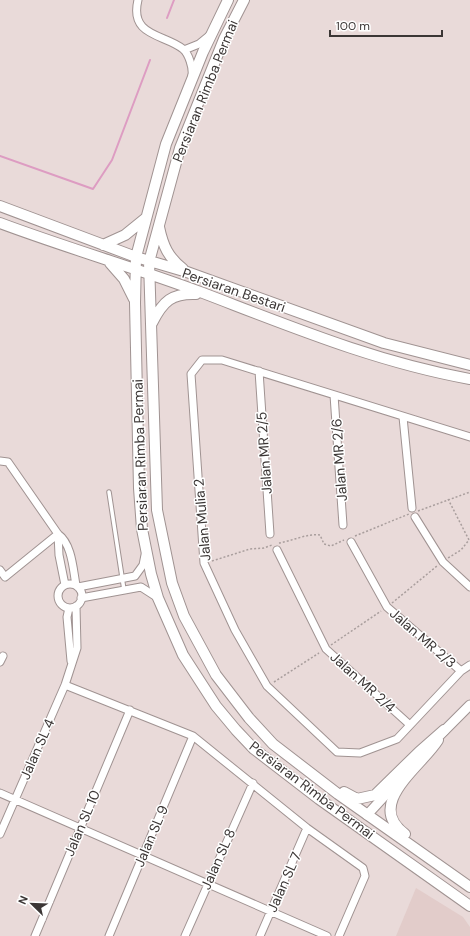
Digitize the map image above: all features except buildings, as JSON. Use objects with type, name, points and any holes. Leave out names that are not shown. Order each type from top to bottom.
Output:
[{"type":"main road","name":"Persiaran Rimba Permai","points":[[228,0],[192,78],[166,144],[136,257],[135,303],[139,488],[142,529],[158,598],[183,655],[216,706],[254,749],[320,799],[442,884],[470,906]]},
{"type":"main road","name":"Persiaran Rimba Permai","points":[[244,0],[224,39],[180,148],[149,262],[148,274],[157,510],[172,583],[184,616],[216,675],[249,718],[273,744],[302,768],[470,887]]},
{"type":"main road","name":"Persiaran Bestari","points":[[0,206],[149,262],[187,272],[384,343],[470,365]]},
{"type":"main road","points":[[103,245],[125,235],[141,224],[147,216]]},
{"type":"main road","name":"Persiaran Bestari","points":[[0,223],[148,274],[235,307],[379,358],[470,379]]},
{"type":"main road","points":[[159,225],[166,252],[173,261],[187,272]]},
{"type":"main road","points":[[108,261],[124,279],[135,303]]},
{"type":"main road","points":[[151,324],[161,307],[176,295],[183,293],[204,294]]},
{"type":"main road","points":[[273,744],[350,796],[357,799],[375,795],[444,730]]},
{"type":"main road","points":[[444,730],[432,749],[398,788],[392,799],[390,808],[391,818],[395,825],[438,857],[453,875]]},
{"type":"main road","points":[[280,768],[314,789],[348,814],[357,818],[368,815],[367,824],[423,864],[442,884]]},
{"type":"street","points":[[138,0],[136,9],[138,20],[143,28],[184,50],[192,67],[192,78]]},
{"type":"street","points":[[184,50],[199,44],[211,34]]},
{"type":"street","name":"Jalan Mulia 2","points":[[470,437],[222,360],[202,360],[191,374],[204,563],[235,630],[267,686],[337,752],[360,753],[398,739],[461,671],[470,665]]},
{"type":"street","name":"Jalan MR 2/5","points":[[259,371],[270,534]]},
{"type":"street","name":"Jalan MR 2/6","points":[[334,395],[343,525]]},
{"type":"street","points":[[403,417],[412,508]]},
{"type":"street","points":[[0,461],[8,462],[58,534],[65,539],[77,586],[81,592],[82,598]]},
{"type":"street","points":[[415,517],[443,562],[470,587]]},
{"type":"street","points":[[0,570],[4,577],[58,534]]},
{"type":"street","points":[[58,534],[59,555],[65,585]]},
{"type":"street","name":"Jalan MR 2/3","points":[[351,542],[387,607],[461,671]]},
{"type":"street","name":"Jalan MR 2/4","points":[[277,550],[326,649],[410,725]]},
{"type":"street","points":[[146,551],[143,565],[135,576],[77,586],[65,585],[58,591],[58,598],[63,606],[73,607],[82,598],[141,587],[158,598]]},
{"type":"street","name":"Jalan SL 4","points":[[0,834],[65,685],[71,663],[67,617],[73,607]]},
{"type":"street","points":[[65,685],[193,736],[307,828],[363,868],[365,876],[339,936]]},
{"type":"street","points":[[368,815],[444,730],[470,705]]},
{"type":"street","name":"Jalan SL 10","points":[[35,936],[79,828],[130,710]]},
{"type":"street","name":"Jalan SL 9","points":[[109,936],[193,736]]},
{"type":"street","name":"Jalan SL 8","points":[[185,936],[253,783]]},
{"type":"street","points":[[0,793],[327,936]]},
{"type":"street","name":"Jalan SL 7","points":[[260,936],[307,828]]},
{"type":"lane","points":[[109,492],[124,590]]},
{"type":"shaded area","points":[[416,888],[463,917],[470,927],[470,936],[396,936]]},
{"type":"waterway","points":[[167,18],[174,0]]},
{"type":"waterway","points":[[0,156],[93,189],[112,160],[150,60]]}]
